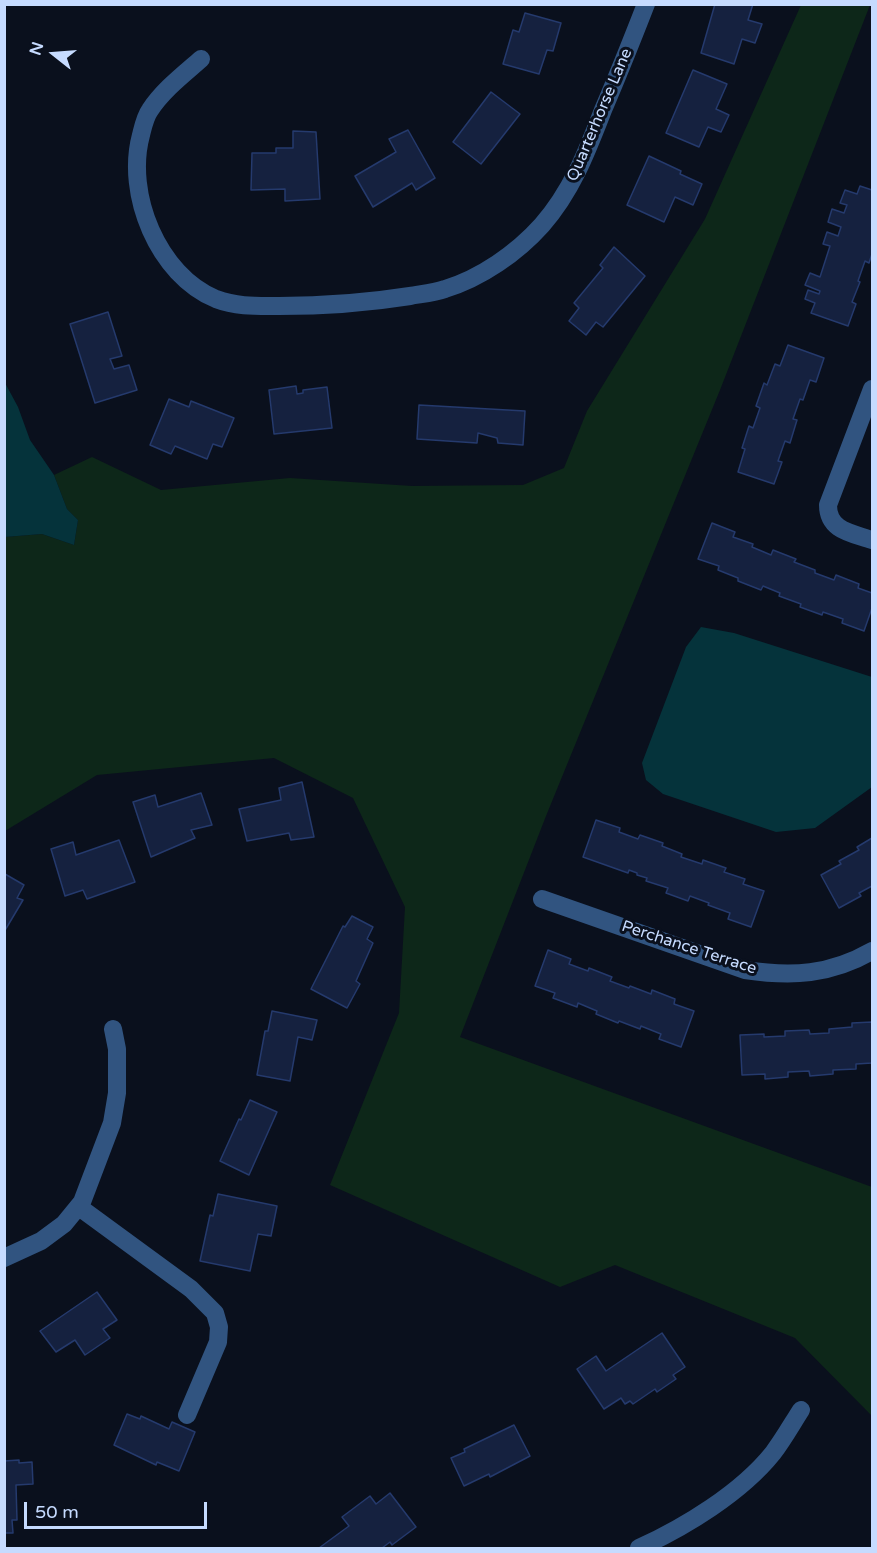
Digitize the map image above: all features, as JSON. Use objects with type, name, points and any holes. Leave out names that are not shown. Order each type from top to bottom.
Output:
[{"type":"street","name":"Quarterhorse Lane","points":[[201,58],[150,110],[136,151],[136,178],[141,204],[159,247],[174,269],[201,290],[216,298],[241,306],[309,306],[376,301],[443,290],[457,285],[490,268],[520,246],[542,225],[560,202],[579,170],[646,4]]},
{"type":"street","points":[[873,389],[828,505],[828,514],[840,529],[873,540]]},
{"type":"street","name":"Perchance Terrace","points":[[542,898],[745,970],[776,974],[802,974],[833,968],[873,951]]},
{"type":"street","points":[[4,1258],[41,1241],[64,1224],[79,1207],[92,1180],[112,1123],[117,1093],[117,1049],[113,1029]]},
{"type":"street","points":[[79,1207],[191,1289],[215,1313],[219,1328],[218,1342],[187,1415]]},
{"type":"street","points":[[639,1548],[706,1510],[745,1482],[773,1453],[801,1410]]},
{"type":"shaded area","points":[[801,5],[870,5],[720,390],[546,816],[460,1037],[872,1187],[872,1416],[795,1338],[615,1265],[560,1287],[330,1185],[399,1013],[405,907],[353,798],[274,758],[97,775],[5,831],[5,537],[42,534],[74,545],[78,520],[67,509],[54,475],[92,457],[161,490],[290,478],[412,486],[523,485],[564,468],[587,411],[705,219]]},
{"type":"shaded area","points":[[4,381],[18,407],[30,440],[54,475],[67,509],[78,520],[74,545],[42,534],[5,537]]},
{"type":"shaded area","points":[[701,627],[734,633],[872,677],[872,787],[815,828],[776,832],[663,794],[646,780],[642,763],[686,647]]},
{"type":"building","points":[[715,4],[753,4],[748,20],[762,24],[755,43],[742,39],[734,64],[701,53]]},
{"type":"building","points":[[525,13],[561,23],[553,51],[547,50],[539,74],[503,64],[513,30],[519,32]]},
{"type":"building","points":[[693,70],[727,84],[716,109],[729,115],[721,132],[708,127],[699,147],[666,133]]},
{"type":"building","points":[[491,92],[520,114],[481,164],[453,142]]},
{"type":"building","points":[[408,130],[435,178],[416,190],[412,183],[373,207],[355,176],[396,152],[389,139]]},
{"type":"building","points":[[293,131],[316,132],[320,199],[285,201],[285,189],[251,190],[252,153],[276,153],[276,148],[293,148]]},
{"type":"building","points":[[649,156],[702,184],[693,205],[675,197],[664,222],[627,205]]},
{"type":"building","points":[[860,186],[872,190],[872,254],[869,263],[865,261],[858,281],[860,282],[852,302],[856,304],[848,326],[811,313],[815,303],[805,299],[808,290],[819,294],[820,291],[805,285],[810,273],[820,277],[830,246],[823,244],[827,232],[838,236],[841,227],[828,222],[832,209],[844,213],[847,205],[840,203],[845,190],[857,194]]},
{"type":"building","points":[[614,247],[645,276],[603,327],[596,322],[586,335],[569,321],[579,308],[574,303],[603,268],[600,265]]},
{"type":"building","points":[[108,312],[122,356],[110,359],[114,369],[129,365],[137,390],[95,403],[70,324]]},
{"type":"building","points":[[788,345],[824,358],[816,382],[810,380],[803,400],[800,399],[793,419],[797,420],[790,443],[785,441],[778,461],[782,462],[774,484],[738,472],[749,426],[753,428],[760,408],[756,406],[764,383],[767,385],[775,364],[780,366]]},
{"type":"building","points":[[296,386],[297,394],[303,393],[303,390],[327,387],[332,428],[274,434],[269,390]]},
{"type":"building","points":[[169,399],[189,407],[191,401],[234,418],[222,447],[213,444],[207,459],[175,446],[171,454],[150,445]]},
{"type":"building","points":[[419,405],[525,411],[523,445],[498,443],[497,438],[478,433],[477,443],[417,439]]},
{"type":"building","points":[[712,523],[735,532],[733,537],[753,544],[752,547],[771,555],[773,550],[796,559],[794,562],[815,570],[815,573],[834,580],[836,575],[859,584],[858,588],[872,593],[872,608],[864,631],[842,623],[843,619],[800,607],[801,604],[779,596],[780,593],[763,586],[761,590],[738,581],[738,578],[718,570],[719,566],[698,559]]},
{"type":"building","points":[[302,782],[314,837],[291,840],[289,833],[247,841],[239,809],[281,800],[279,788]]},
{"type":"building","points":[[201,793],[212,825],[191,830],[195,838],[151,857],[133,802],[155,795],[158,807]]},
{"type":"building","points":[[596,820],[620,828],[619,832],[638,839],[640,835],[663,843],[662,846],[682,854],[681,857],[702,864],[703,860],[726,868],[724,872],[745,879],[743,884],[764,891],[751,927],[728,919],[730,913],[708,905],[709,903],[690,896],[688,901],[666,893],[668,888],[646,881],[647,878],[637,873],[629,870],[628,873],[583,857]]},
{"type":"building","points":[[872,838],[872,886],[859,893],[861,896],[839,908],[821,875],[841,864],[839,861],[859,850],[857,847]]},
{"type":"building","points":[[119,840],[135,882],[87,899],[83,890],[65,896],[51,849],[73,842],[76,855]]},
{"type":"building","points":[[5,874],[24,885],[17,898],[23,900],[4,932]]},
{"type":"building","points":[[352,916],[373,927],[367,939],[373,943],[356,981],[360,984],[347,1008],[311,989],[343,926],[345,927]]},
{"type":"building","points":[[548,950],[571,959],[569,964],[588,971],[589,968],[612,977],[610,981],[629,988],[630,986],[651,994],[652,990],[675,999],[674,1004],[694,1011],[681,1047],[659,1039],[661,1034],[641,1026],[640,1029],[619,1021],[618,1023],[578,1003],[577,1007],[553,998],[555,993],[535,986]]},
{"type":"building","points":[[272,1011],[317,1020],[312,1040],[298,1037],[290,1081],[257,1075],[265,1031],[268,1031]]},
{"type":"building","points":[[872,1022],[872,1063],[856,1064],[856,1069],[833,1070],[833,1074],[810,1076],[809,1071],[788,1072],[788,1077],[765,1079],[765,1074],[742,1075],[740,1035],[785,1036],[785,1031],[809,1030],[810,1034],[829,1033],[829,1029],[852,1027],[852,1023]]},
{"type":"building","points":[[250,1100],[277,1112],[249,1175],[220,1161]]},
{"type":"building","points":[[218,1194],[277,1206],[271,1236],[258,1234],[250,1271],[200,1261],[210,1215],[213,1216]]},
{"type":"building","points":[[97,1292],[117,1320],[103,1329],[110,1338],[85,1355],[75,1340],[56,1352],[40,1331]]},
{"type":"building","points":[[662,1333],[685,1367],[673,1375],[676,1379],[657,1392],[655,1389],[633,1404],[630,1401],[625,1404],[621,1398],[604,1409],[577,1369],[596,1356],[606,1371]]},
{"type":"building","points":[[127,1414],[140,1419],[141,1416],[169,1429],[172,1422],[195,1432],[179,1471],[157,1462],[156,1465],[114,1445]]},
{"type":"building","points":[[514,1425],[530,1456],[490,1477],[489,1474],[464,1486],[451,1458],[465,1452],[464,1449]]},
{"type":"building","points":[[19,1460],[19,1463],[32,1462],[33,1484],[16,1485],[17,1520],[12,1520],[13,1533],[4,1533],[4,1461]]},
{"type":"building","points":[[390,1493],[416,1527],[392,1545],[390,1542],[382,1548],[319,1548],[349,1526],[342,1517],[370,1496],[376,1504]]}]
